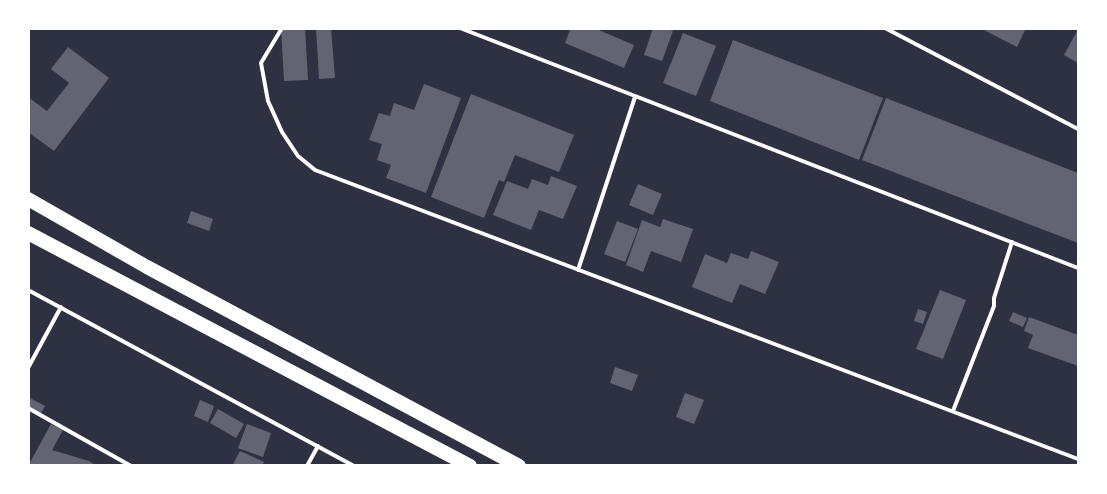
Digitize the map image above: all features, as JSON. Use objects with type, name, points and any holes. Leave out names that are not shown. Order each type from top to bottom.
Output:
[{"type":"highway","points":[[28,199],[147,267],[519,465]]},
{"type":"highway","points":[[28,233],[470,465]]},
{"type":"lane","points":[[282,28],[261,63],[268,101],[282,132],[298,156],[315,170],[1078,459]]},
{"type":"lane","points":[[460,28],[1078,268]]},
{"type":"lane","points":[[885,28],[1078,129]]},
{"type":"lane","points":[[578,270],[635,96]]},
{"type":"lane","points":[[953,411],[994,306],[994,298],[1012,242]]},
{"type":"lane","points":[[28,290],[354,465]]},
{"type":"lane","points":[[28,368],[61,307]]},
{"type":"lane","points":[[28,408],[131,465]]},
{"type":"lane","points":[[307,465],[318,446]]},
{"type":"building","points":[[281,28],[305,28],[308,80],[284,81]]},
{"type":"building","points":[[316,28],[331,28],[335,78],[319,79]]},
{"type":"building","points":[[571,28],[594,28],[634,45],[624,68],[565,43]]},
{"type":"building","points":[[653,28],[673,31],[662,61],[644,55]]},
{"type":"building","points":[[980,28],[1026,28],[1017,47]]},
{"type":"building","points":[[1078,29],[1078,63],[1064,55]]},
{"type":"building","points":[[683,33],[716,46],[696,96],[663,83]]},
{"type":"building","points":[[733,40],[883,98],[859,160],[710,101]]},
{"type":"building","points":[[68,47],[109,78],[54,151],[28,132],[28,97],[47,111],[69,83],[51,69]]},
{"type":"building","points":[[424,84],[461,98],[426,193],[386,178],[391,165],[377,160],[382,144],[369,140],[379,113],[390,116],[394,103],[414,110]]},
{"type":"building","points":[[471,94],[574,135],[559,172],[515,155],[504,182],[499,180],[484,218],[431,197]]},
{"type":"building","points":[[886,98],[1078,173],[1078,243],[862,160]]},
{"type":"building","points":[[551,176],[577,186],[563,219],[539,210],[531,230],[493,215],[507,181],[528,189],[532,179],[548,185]]},
{"type":"building","points":[[638,184],[662,194],[653,215],[629,205]]},
{"type":"building","points":[[191,211],[213,219],[209,231],[187,223]]},
{"type":"building","points":[[663,219],[693,229],[681,262],[651,251],[643,272],[626,265],[642,220],[660,227]]},
{"type":"building","points":[[617,221],[638,229],[625,262],[604,254]]},
{"type":"building","points":[[751,251],[779,262],[765,294],[740,284],[732,303],[692,287],[705,254],[727,263],[731,253],[748,259]]},
{"type":"building","points":[[940,290],[966,300],[943,359],[916,349]]},
{"type":"building","points":[[918,309],[927,312],[923,324],[914,321]]},
{"type":"building","points":[[1013,312],[1027,318],[1023,327],[1009,321]]},
{"type":"building","points":[[1029,317],[1078,335],[1078,366],[1028,348],[1033,335],[1024,331]]},
{"type":"building","points":[[615,367],[638,375],[632,391],[610,383]]},
{"type":"building","points":[[685,393],[704,400],[694,424],[676,417]]},
{"type":"building","points":[[30,398],[45,406],[40,415],[28,409]]},
{"type":"building","points":[[200,400],[214,406],[208,422],[194,416]]},
{"type":"building","points":[[218,409],[244,424],[236,438],[210,423]]},
{"type":"building","points":[[51,424],[63,430],[52,450],[89,461],[97,466],[28,466]]},
{"type":"building","points":[[247,424],[271,433],[263,457],[238,448]]},
{"type":"building","points":[[240,451],[264,462],[262,466],[233,464]]}]
